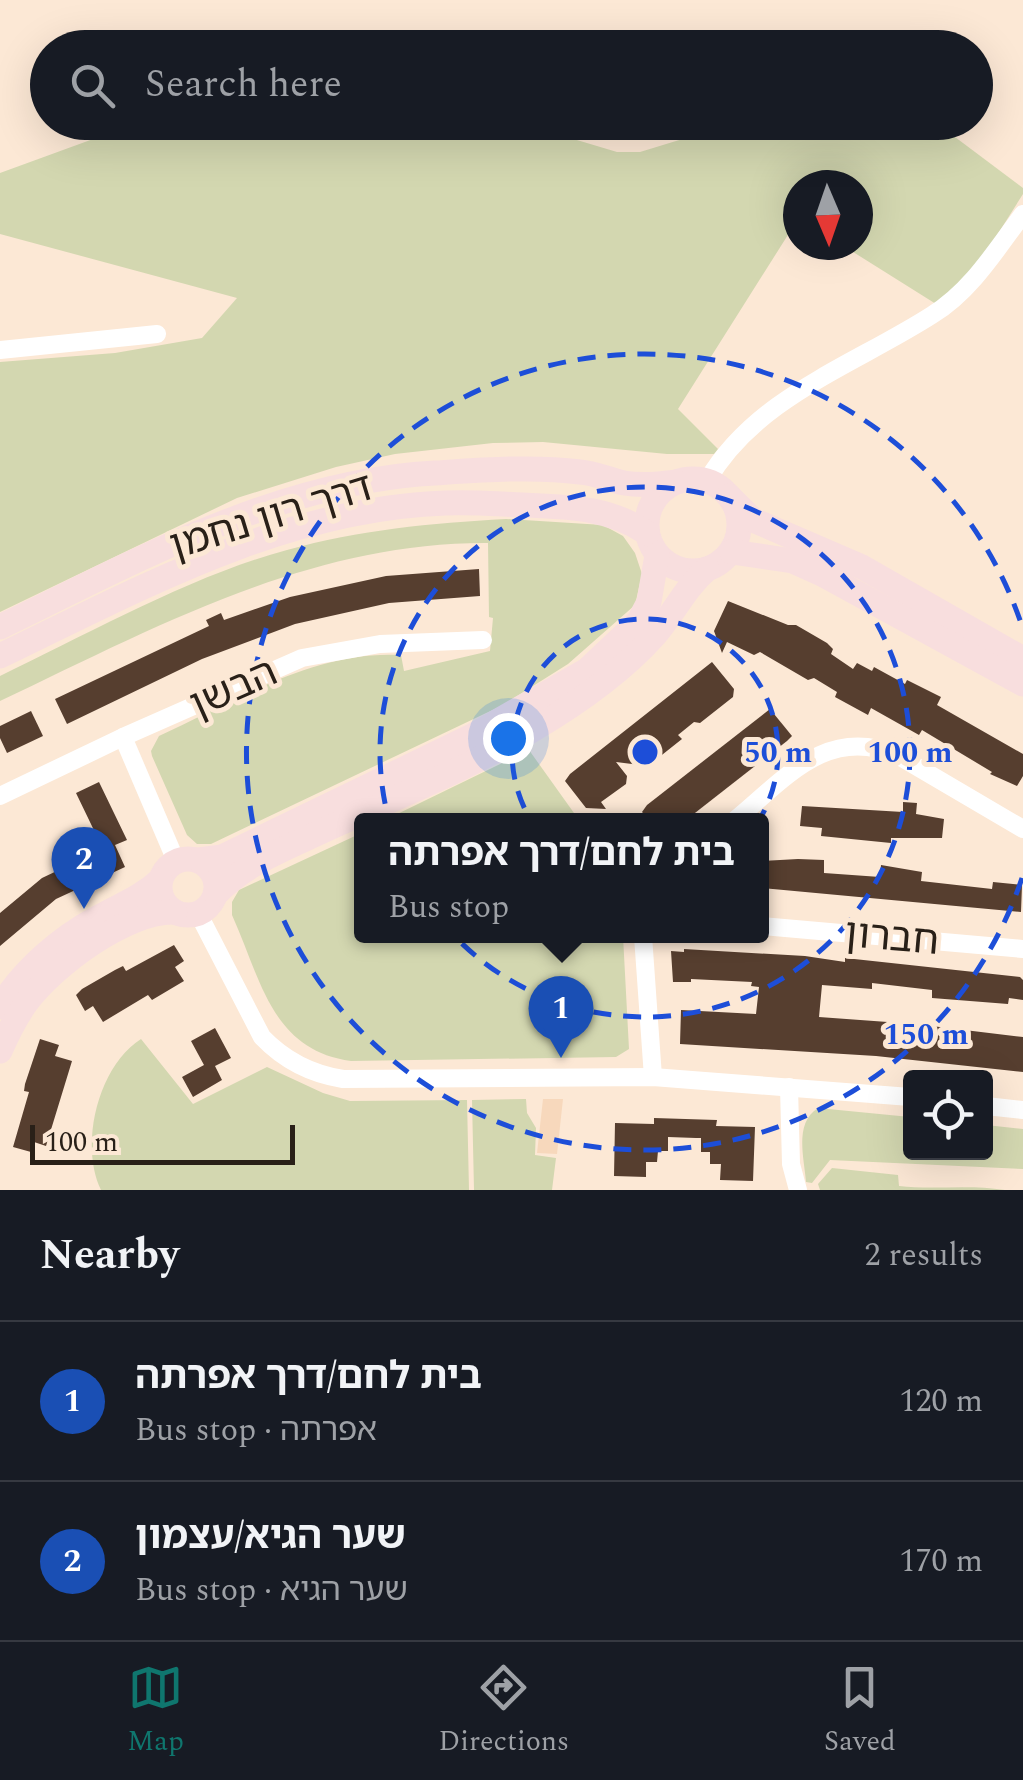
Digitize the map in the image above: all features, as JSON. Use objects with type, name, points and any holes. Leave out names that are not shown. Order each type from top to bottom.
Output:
[{"type":"main road","name":"דרך רון נחמן","points":[[0,627],[183,538],[243,515],[338,488],[431,473],[536,470],[582,472],[646,485],[677,482]]},
{"type":"main road","points":[[0,1007],[46,952],[96,918],[147,893],[178,867],[222,857],[472,736],[587,670],[639,621],[649,602],[652,544],[647,521],[656,498],[677,482],[707,481],[753,520],[862,567],[1023,659]]},
{"type":"main road","points":[[362,813],[482,758],[562,712],[629,661],[666,621],[692,582],[732,552],[740,526],[729,496]]},
{"type":"main road","name":"דרך רון נחמן","points":[[0,656],[195,563],[253,541],[345,517],[445,503],[580,508],[632,523],[652,544]]},
{"type":"main road","points":[[652,544],[675,568],[707,570]]},
{"type":"main road","points":[[732,552],[779,558],[822,574],[1023,684]]},
{"type":"main road","points":[[0,1050],[26,1003],[61,966],[108,934],[155,911],[186,913],[212,903],[231,878],[354,817]]},
{"type":"main road","points":[[178,867],[213,874],[216,894]]},
{"type":"main road","points":[[178,867],[162,898],[186,913]]},
{"type":"street","points":[[707,481],[742,434],[832,369],[951,301],[976,276],[1023,214]]},
{"type":"street","points":[[0,350],[157,334]]},
{"type":"street","name":"הבשן","points":[[0,796],[302,658],[380,644],[483,640]]},
{"type":"street","points":[[123,737],[178,867]]},
{"type":"street","points":[[744,813],[824,750],[879,747],[1023,830]]},
{"type":"street","points":[[186,913],[262,1037],[274,1050],[318,1075],[343,1079],[653,1078],[903,1097]]},
{"type":"street","name":"חברון","points":[[769,927],[1023,949]]},
{"type":"street","points":[[643,943],[653,1078]]},
{"type":"street","points":[[789,1086],[792,1164],[798,1190]]},
{"type":"street","points":[[993,1107],[1023,1110]]},
{"type":"shaded area","points":[[543,1099],[563,1099],[557,1154],[537,1153]]},
{"type":"green space","points":[[90,140],[577,140],[617,152],[640,152],[679,140],[959,140],[1023,188],[1023,194],[977,267],[936,304],[866,260],[873,260],[873,170],[783,170],[783,243],[678,409],[718,449],[714,454],[667,454],[543,442],[493,443],[395,454],[336,467],[237,498],[0,612],[0,362],[115,353],[202,338],[237,298],[0,234],[0,173]]},
{"type":"green space","points":[[506,519],[603,525],[623,536],[635,553],[642,574],[635,605],[568,664],[503,705],[211,844],[197,844],[187,835],[152,756],[159,736],[276,680],[338,661],[401,655],[404,671],[490,651],[493,618],[489,617],[488,543],[422,546],[297,573],[176,618],[0,701],[0,676],[141,607],[251,561],[368,532]]},
{"type":"green space","points":[[529,750],[574,813],[399,813]]},
{"type":"green space","points":[[354,836],[354,943],[623,943],[629,1049],[616,1057],[351,1061],[324,1054],[303,1043],[272,1008],[232,915],[232,902],[239,890]]},
{"type":"green space","points":[[141,1039],[193,1104],[267,1067],[350,1101],[467,1100],[469,1190],[101,1190],[92,1151],[97,1108],[114,1068]]},
{"type":"green space","points":[[526,1099],[527,1113],[536,1128],[535,1155],[556,1158],[552,1190],[474,1190],[472,1100]]},
{"type":"green space","points":[[818,1108],[903,1116],[903,1160],[993,1160],[993,1126],[1023,1129],[1023,1169],[830,1160],[812,1183],[806,1182],[803,1131]]},
{"type":"green space","points":[[832,1168],[898,1175],[899,1186],[1005,1190],[820,1190],[818,1184]]},
{"type":"building","points":[[479,569],[480,596],[389,603],[295,624],[202,659],[67,724],[55,699],[209,626],[206,620],[221,613],[224,620],[290,597],[386,576]]},
{"type":"building","points":[[728,601],[796,625],[827,643],[833,649],[831,654],[853,669],[857,663],[872,671],[874,667],[941,697],[937,705],[1023,754],[1023,776],[1017,786],[990,774],[922,730],[919,735],[871,708],[868,715],[835,697],[837,692],[814,678],[808,680],[760,652],[754,655],[727,642],[722,653],[714,631]]},
{"type":"building","points":[[712,662],[734,689],[733,697],[700,723],[694,722],[678,735],[682,739],[648,766],[616,762],[627,776],[626,784],[601,802],[606,809],[586,808],[565,781],[570,774]]},
{"type":"building","points":[[770,709],[792,736],[695,813],[643,813],[647,805]]},
{"type":"building","points":[[31,711],[43,736],[7,753],[0,738],[0,726]]},
{"type":"building","points":[[99,782],[127,840],[115,845],[125,867],[56,899],[0,946],[0,913],[42,878],[103,849],[76,793]]},
{"type":"building","points":[[903,802],[917,803],[916,814],[944,819],[942,838],[891,838],[891,843],[821,836],[822,828],[800,826],[802,806],[903,812]]},
{"type":"building","points":[[824,860],[824,873],[880,877],[881,865],[922,872],[921,881],[992,889],[993,882],[1022,885],[1021,912],[769,889],[769,861]]},
{"type":"building","points":[[174,945],[184,961],[175,967],[184,981],[152,1000],[148,995],[103,1022],[93,1006],[85,1011],[76,995],[82,989],[123,966],[126,971]]},
{"type":"building","points":[[671,951],[845,962],[845,958],[1020,977],[1023,1000],[1009,998],[1008,1004],[932,998],[932,990],[872,983],[872,989],[822,985],[819,1017],[1023,1037],[1023,1072],[876,1056],[680,1044],[681,1010],[756,1014],[759,987],[751,986],[752,982],[673,982]]},
{"type":"building","points":[[215,1028],[231,1058],[215,1066],[222,1080],[193,1097],[182,1077],[204,1065],[191,1041]]},
{"type":"building","points":[[40,1039],[59,1045],[55,1056],[72,1061],[46,1146],[34,1142],[31,1152],[13,1147],[29,1092],[24,1091],[25,1084]]},
{"type":"building","points":[[654,1118],[717,1120],[716,1126],[755,1127],[753,1181],[720,1180],[721,1164],[710,1164],[710,1152],[701,1152],[701,1138],[668,1137],[668,1151],[658,1151],[657,1162],[646,1162],[646,1177],[614,1176],[615,1123],[654,1124]]},
{"type":"place","name":"שער הגיא/עצמון","points":[[84,909]]},
{"type":"place","name":"בית לחם/דרך אפרתה","points":[[561,1058]]}]
